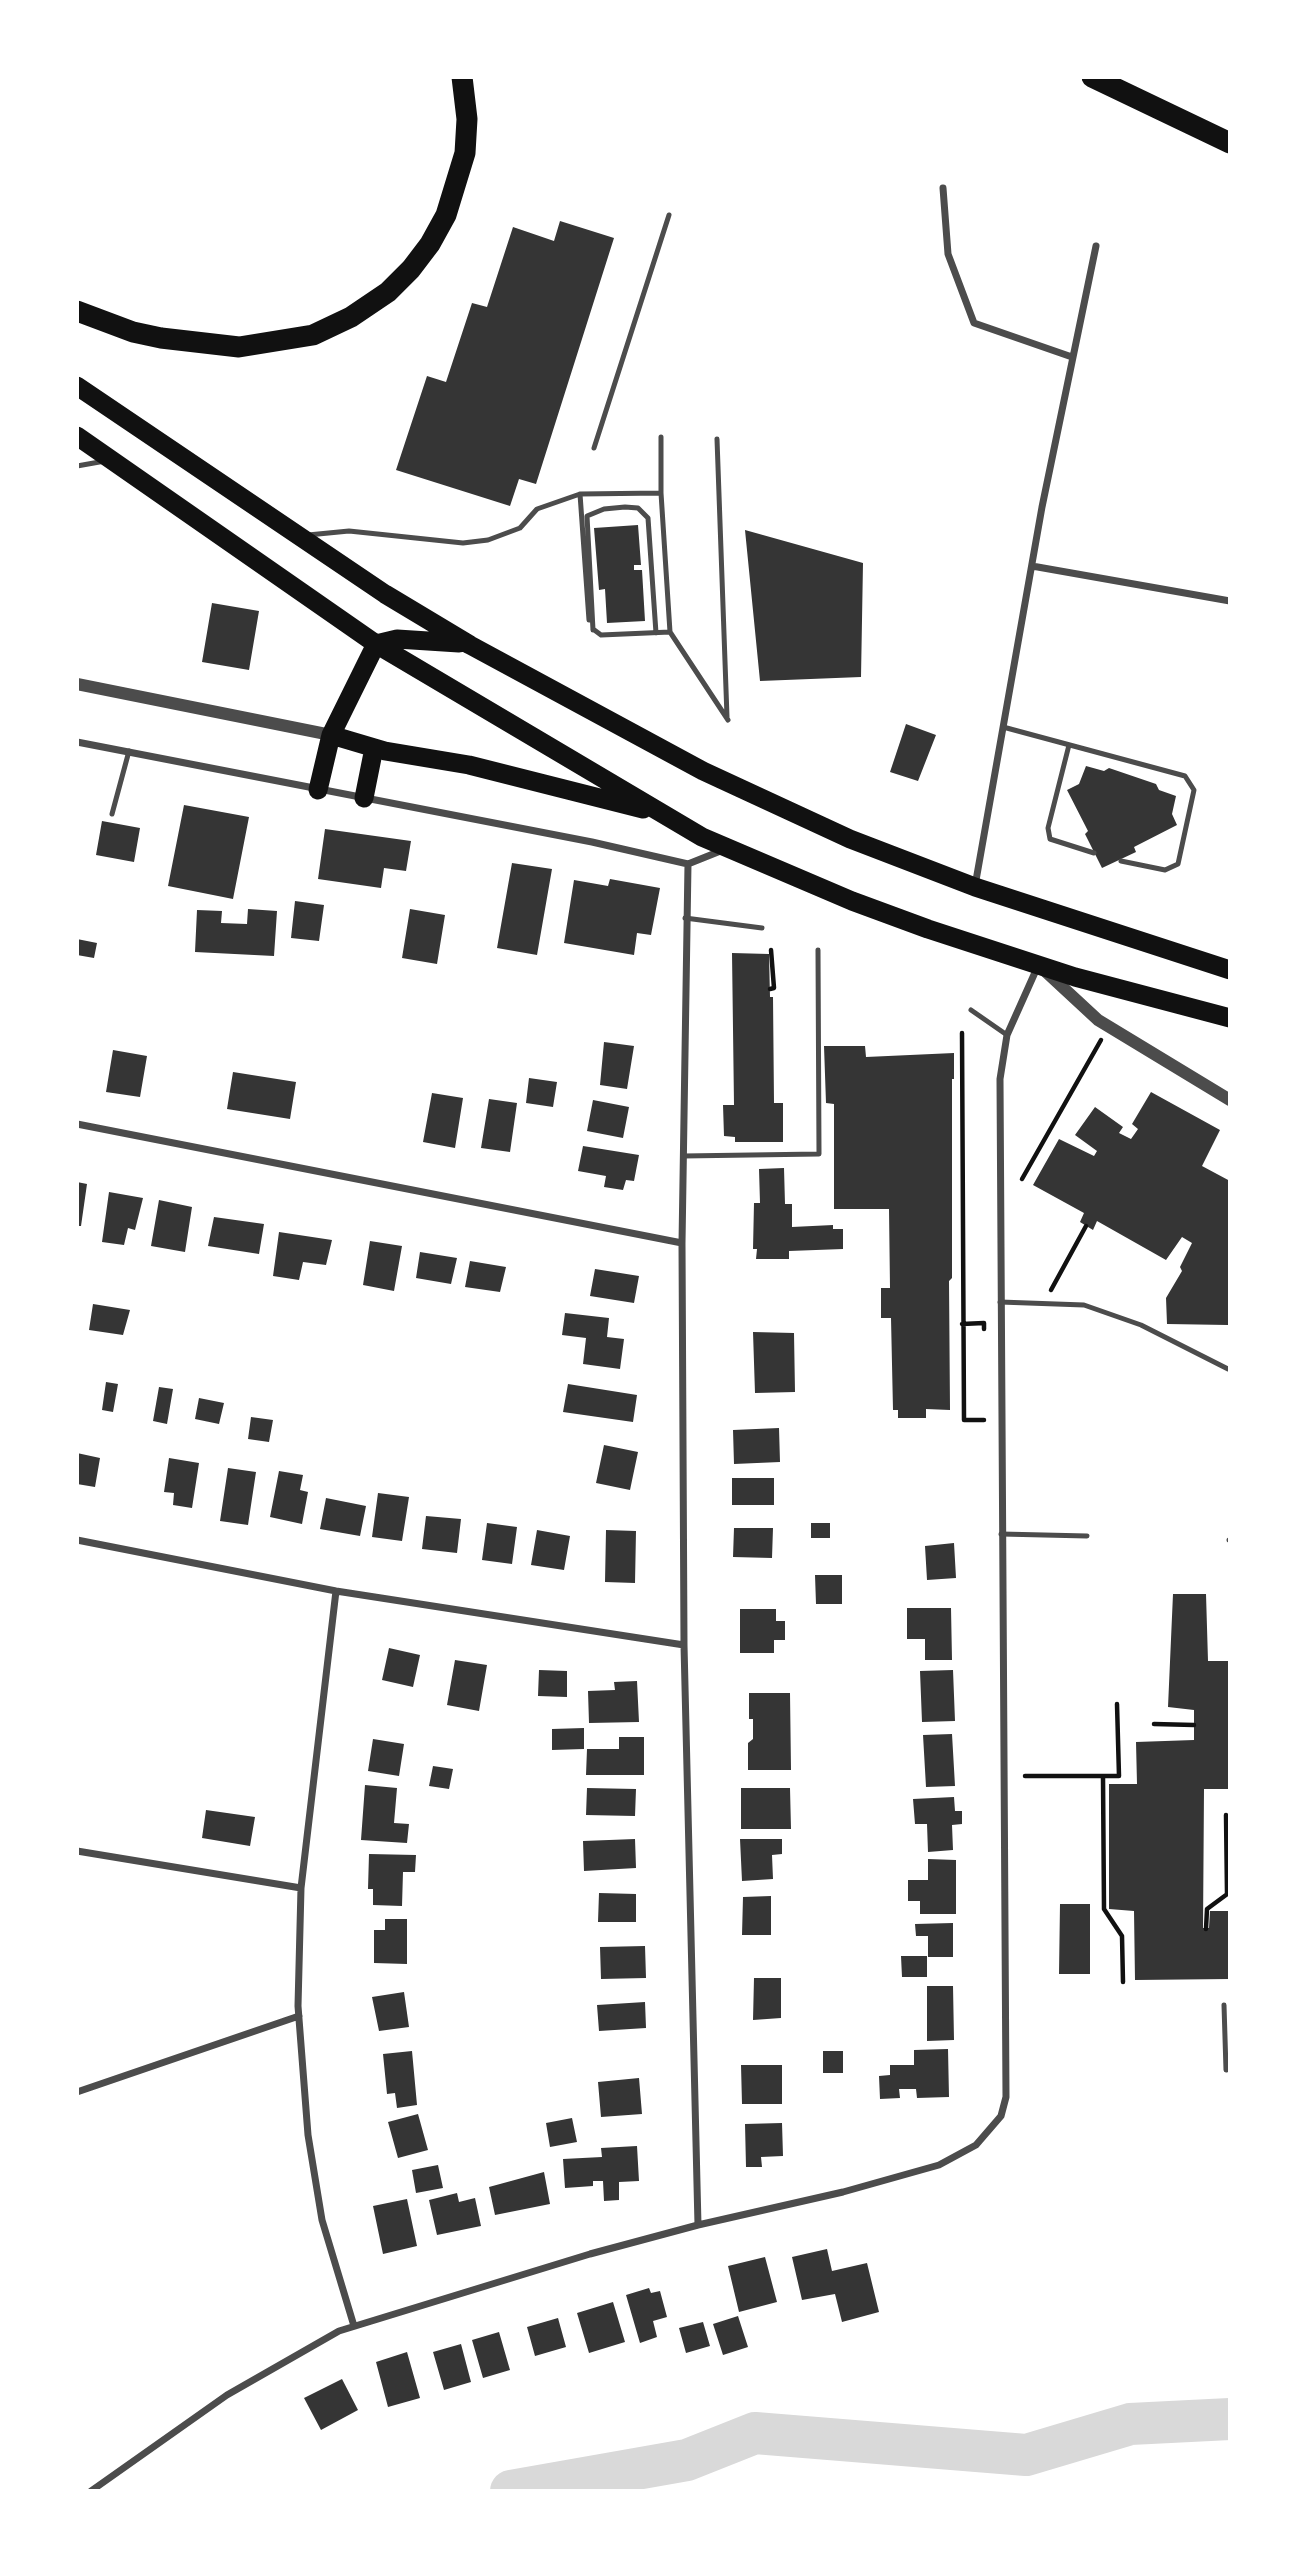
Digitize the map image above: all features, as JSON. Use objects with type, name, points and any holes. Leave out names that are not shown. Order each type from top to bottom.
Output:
[{"type":"highway","points":[[77,311],[134,332],[161,338],[239,347],[313,334],[351,317],[388,292],[411,269],[430,244],[446,215],[465,153],[467,119],[462,77]]},
{"type":"highway","points":[[1092,77],[1230,143]]},
{"type":"highway","points":[[77,386],[385,594],[470,645],[703,771],[850,839],[975,887],[1229,965]]},
{"type":"highway","points":[[77,436],[376,644],[726,848],[852,901],[1038,965],[1230,1018]]},
{"type":"highway","points":[[376,644],[397,639],[433,639],[470,645]]},
{"type":"highway","points":[[318,790],[331,735],[376,644]]},
{"type":"highway","points":[[331,735],[374,748],[481,768],[662,813]]},
{"type":"highway","points":[[364,798],[374,748]]},
{"type":"street","points":[[943,188],[948,254],[974,323],[1072,357]]},
{"type":"street","points":[[975,887],[1032,566],[1096,246]]},
{"type":"street","points":[[1032,566],[1230,601]]},
{"type":"street","points":[[77,684],[331,735]]},
{"type":"street","points":[[77,742],[592,842],[688,864],[726,848]]},
{"type":"street","points":[[688,864],[685,918],[682,1243],[684,1644],[698,2225]]},
{"type":"street","points":[[91,2491],[272,2367],[354,2326],[481,2286],[698,2225],[843,2192],[939,2165],[958,2157],[984,2139],[1001,2116],[1006,2096],[999,1302],[1000,1079],[1007,1035],[1038,965],[1098,1020],[1230,1100]]},
{"type":"street","points":[[77,1124],[682,1243]]},
{"type":"street","points":[[77,1540],[336,1591],[684,1644]]},
{"type":"street","points":[[336,1591],[327,1648],[301,1888],[299,2016],[308,2135],[322,2220],[354,2326]]},
{"type":"street","points":[[77,1851],[301,1888]]},
{"type":"street","points":[[77,2092],[299,2016]]},
{"type":"lane","points":[[594,448],[668,215]]},
{"type":"lane","points":[[661,437],[661,493],[670,632],[728,720],[717,439]]},
{"type":"lane","points":[[77,466],[112,460]]},
{"type":"lane","points":[[300,536],[349,531],[463,543],[488,540],[520,528],[537,509],[580,494],[661,493]]},
{"type":"lane","points":[[580,494],[589,622],[593,630],[601,635],[670,632]]},
{"type":"lane","points":[[593,630],[587,516],[604,509],[625,507],[638,508],[648,518],[656,633]]},
{"type":"lane","points":[[1003,727],[1185,776],[1194,790],[1178,864],[1165,870],[1121,861]]},
{"type":"lane","points":[[1069,745],[1048,828],[1050,839],[1094,853]]},
{"type":"lane","points":[[112,814],[129,751]]},
{"type":"lane","points":[[685,918],[762,928]]},
{"type":"lane","points":[[683,1156],[819,1154],[818,950]]},
{"type":"lane","points":[[971,1010],[1007,1035]]},
{"type":"lane","points":[[999,1302],[1084,1305],[1141,1325],[1228,1369]]},
{"type":"lane","points":[[1001,1534],[1087,1536]]},
{"type":"lane","points":[[1224,2005],[1226,2070]]},
{"type":"path","points":[[770,989],[774,988],[771,950]]},
{"type":"path","points":[[962,1032],[964,1420],[984,1420]]},
{"type":"path","points":[[1022,1179],[1102,1039]]},
{"type":"path","points":[[1051,1290],[1086,1226]]},
{"type":"path","points":[[962,1324],[984,1323],[985,1340]]},
{"type":"path","points":[[1025,1776],[1119,1776],[1118,1704]]},
{"type":"path","points":[[1154,1724],[1194,1725]]},
{"type":"path","points":[[1103,1777],[1104,1909],[1122,1936],[1123,1982]]},
{"type":"path","points":[[1206,1928],[1207,1909],[1228,1892],[1226,1815]]},
{"type":"building","points":[[560,221],[614,238],[536,484],[519,479],[510,506],[396,470],[427,376],[446,382],[472,303],[487,307],[513,227],[554,241]]},
{"type":"building","points":[[638,525],[641,565],[634,565],[634,570],[642,570],[645,621],[607,623],[605,589],[599,590],[594,528]]},
{"type":"building","points":[[745,530],[863,563],[861,677],[760,681]]},
{"type":"building","points":[[212,603],[259,611],[249,670],[202,662]]},
{"type":"building","points":[[906,724],[936,735],[918,781],[890,772]]},
{"type":"building","points":[[1086,766],[1104,771],[1109,768],[1156,784],[1159,790],[1176,796],[1172,814],[1177,825],[1134,847],[1136,852],[1102,868],[1085,834],[1088,831],[1067,790],[1079,784]]},
{"type":"building","points":[[184,805],[249,817],[233,899],[168,886]]},
{"type":"building","points":[[102,821],[140,828],[134,862],[96,855]]},
{"type":"building","points":[[325,829],[411,841],[406,871],[384,868],[381,888],[318,879]]},
{"type":"building","points":[[512,863],[552,869],[537,955],[497,948]]},
{"type":"building","points":[[610,879],[660,888],[651,935],[637,933],[634,955],[564,943],[574,880],[608,886]]},
{"type":"building","points":[[295,901],[324,905],[319,941],[291,938]]},
{"type":"building","points":[[248,909],[277,911],[274,956],[195,952],[197,910],[222,911],[221,923],[247,924]]},
{"type":"building","points":[[410,909],[445,915],[437,964],[402,958]]},
{"type":"building","points":[[77,939],[97,943],[94,958],[77,955]]},
{"type":"building","points":[[732,953],[769,954],[770,997],[773,997],[774,1103],[783,1103],[783,1142],[735,1142],[735,1137],[724,1136],[723,1105],[734,1105]]},
{"type":"building","points":[[604,1042],[634,1046],[627,1089],[600,1085]]},
{"type":"building","points":[[824,1046],[865,1046],[866,1057],[954,1053],[952,1278],[949,1281],[950,1410],[926,1409],[926,1418],[898,1418],[898,1410],[893,1410],[891,1318],[881,1318],[881,1288],[890,1288],[889,1209],[834,1209],[834,1104],[826,1103]]},
{"type":"building","points":[[113,1050],[147,1056],[140,1097],[106,1092]]},
{"type":"building","points":[[233,1072],[296,1082],[290,1119],[227,1109]]},
{"type":"building","points":[[529,1078],[557,1082],[553,1107],[526,1103]]},
{"type":"building","points":[[1151,1092],[1220,1130],[1202,1166],[1230,1181],[1228,1325],[1167,1324],[1166,1298],[1182,1271],[1180,1267],[1192,1243],[1182,1237],[1166,1260],[1097,1221],[1093,1230],[1080,1222],[1084,1213],[1033,1185],[1059,1139],[1094,1156],[1097,1151],[1075,1135],[1095,1107],[1123,1127],[1119,1133],[1131,1139],[1138,1129],[1132,1124]]},
{"type":"building","points":[[432,1093],[463,1098],[455,1148],[423,1142]]},
{"type":"building","points":[[489,1099],[517,1103],[510,1152],[481,1148]]},
{"type":"building","points":[[593,1100],[629,1107],[623,1138],[587,1131]]},
{"type":"building","points":[[583,1146],[639,1155],[634,1181],[626,1180],[623,1190],[604,1187],[606,1176],[578,1171]]},
{"type":"building","points":[[784,1168],[785,1204],[792,1204],[792,1227],[833,1225],[833,1229],[843,1229],[843,1249],[789,1251],[789,1259],[756,1259],[757,1249],[753,1249],[754,1203],[760,1203],[759,1169]]},
{"type":"building","points":[[77,1182],[87,1184],[81,1226],[77,1226]]},
{"type":"building","points":[[109,1192],[143,1198],[135,1230],[128,1228],[124,1245],[102,1242]]},
{"type":"building","points":[[159,1200],[192,1207],[185,1252],[151,1246]]},
{"type":"building","points":[[214,1217],[264,1224],[259,1254],[208,1246]]},
{"type":"building","points":[[279,1232],[332,1240],[326,1265],[303,1262],[299,1280],[273,1276]]},
{"type":"building","points":[[370,1241],[402,1246],[394,1291],[363,1285]]},
{"type":"building","points":[[420,1252],[457,1258],[451,1284],[416,1278]]},
{"type":"building","points":[[470,1261],[506,1267],[500,1292],[465,1287]]},
{"type":"building","points":[[595,1269],[639,1276],[634,1303],[590,1296]]},
{"type":"building","points":[[93,1304],[130,1310],[123,1335],[89,1330]]},
{"type":"building","points":[[565,1313],[609,1318],[607,1337],[624,1339],[620,1369],[583,1364],[586,1338],[562,1335]]},
{"type":"building","points":[[753,1332],[794,1333],[795,1392],[755,1393]]},
{"type":"building","points":[[106,1382],[118,1384],[113,1412],[102,1410]]},
{"type":"building","points":[[568,1384],[637,1395],[633,1422],[563,1412]]},
{"type":"building","points":[[159,1387],[173,1389],[167,1424],[153,1421]]},
{"type":"building","points":[[199,1398],[224,1403],[219,1424],[195,1419]]},
{"type":"building","points":[[251,1417],[273,1420],[269,1442],[248,1439]]},
{"type":"building","points":[[779,1428],[780,1462],[734,1464],[733,1430]]},
{"type":"building","points":[[604,1445],[638,1452],[630,1490],[596,1483]]},
{"type":"building","points":[[77,1453],[100,1458],[95,1487],[77,1484]]},
{"type":"building","points":[[169,1458],[199,1463],[192,1508],[173,1505],[174,1493],[164,1492]]},
{"type":"building","points":[[228,1468],[256,1472],[248,1525],[220,1521]]},
{"type":"building","points":[[279,1471],[303,1475],[300,1490],[308,1492],[302,1524],[270,1517]]},
{"type":"building","points":[[732,1478],[774,1478],[774,1505],[732,1505]]},
{"type":"building","points":[[378,1493],[409,1497],[402,1541],[372,1537]]},
{"type":"building","points":[[326,1498],[366,1506],[360,1536],[320,1529]]},
{"type":"building","points":[[426,1516],[461,1519],[457,1553],[422,1549]]},
{"type":"building","points":[[487,1523],[517,1527],[512,1564],[482,1560]]},
{"type":"building","points":[[811,1523],[830,1523],[830,1538],[811,1538]]},
{"type":"building","points":[[734,1528],[773,1528],[772,1558],[733,1557]]},
{"type":"building","points":[[537,1530],[570,1536],[564,1570],[531,1565]]},
{"type":"building","points":[[606,1530],[636,1531],[635,1583],[605,1582]]},
{"type":"building","points":[[954,1543],[956,1578],[927,1580],[925,1546]]},
{"type":"building","points":[[815,1575],[842,1575],[842,1604],[816,1604]]},
{"type":"building","points":[[1173,1594],[1206,1594],[1208,1661],[1230,1661],[1230,1789],[1204,1789],[1203,1928],[1209,1928],[1210,1911],[1230,1911],[1230,1979],[1135,1980],[1134,1911],[1109,1909],[1109,1784],[1137,1784],[1136,1742],[1194,1740],[1194,1710],[1168,1707]]},
{"type":"building","points":[[907,1608],[951,1608],[952,1660],[925,1660],[925,1639],[907,1639]]},
{"type":"building","points":[[740,1609],[776,1609],[776,1621],[785,1621],[785,1640],[774,1640],[774,1653],[740,1653]]},
{"type":"building","points":[[389,1648],[420,1655],[413,1687],[382,1680]]},
{"type":"building","points":[[455,1660],[487,1665],[479,1711],[447,1705]]},
{"type":"building","points":[[539,1670],[567,1671],[567,1697],[538,1696]]},
{"type":"building","points":[[953,1670],[955,1721],[922,1722],[920,1671]]},
{"type":"building","points":[[637,1681],[639,1722],[589,1723],[588,1691],[615,1690],[614,1682]]},
{"type":"building","points":[[749,1693],[790,1693],[791,1770],[748,1770],[748,1743],[753,1739],[753,1719],[749,1719]]},
{"type":"building","points":[[584,1728],[584,1749],[552,1750],[552,1729]]},
{"type":"building","points":[[952,1734],[955,1786],[926,1787],[923,1735]]},
{"type":"building","points":[[619,1737],[644,1737],[644,1775],[586,1775],[587,1749],[619,1749]]},
{"type":"building","points":[[373,1739],[404,1744],[399,1776],[368,1771]]},
{"type":"building","points":[[433,1766],[453,1769],[449,1789],[429,1786]]},
{"type":"building","points":[[365,1785],[397,1788],[394,1823],[409,1824],[407,1843],[361,1840]]},
{"type":"building","points":[[587,1788],[636,1789],[635,1816],[586,1815]]},
{"type":"building","points":[[741,1788],[790,1788],[791,1829],[741,1829]]},
{"type":"building","points":[[954,1797],[955,1811],[962,1811],[962,1824],[952,1825],[953,1850],[928,1852],[927,1824],[915,1824],[913,1799]]},
{"type":"building","points":[[206,1810],[255,1817],[250,1846],[202,1838]]},
{"type":"building","points":[[635,1839],[636,1868],[584,1871],[583,1841]]},
{"type":"building","points":[[740,1839],[782,1839],[782,1854],[772,1855],[773,1879],[742,1881]]},
{"type":"building","points":[[369,1854],[416,1855],[415,1872],[403,1872],[402,1906],[373,1905],[373,1889],[368,1889]]},
{"type":"building","points":[[928,1859],[956,1860],[956,1914],[920,1914],[920,1901],[908,1901],[908,1880],[928,1880]]},
{"type":"building","points":[[599,1893],[636,1894],[636,1922],[598,1922]]},
{"type":"building","points":[[771,1896],[771,1935],[742,1935],[743,1897]]},
{"type":"building","points":[[1060,1904],[1090,1904],[1090,1974],[1059,1974]]},
{"type":"building","points":[[385,1919],[407,1919],[407,1964],[374,1963],[374,1930],[385,1930]]},
{"type":"building","points":[[953,1923],[953,1957],[928,1957],[928,1936],[916,1936],[915,1924]]},
{"type":"building","points":[[645,1946],[646,1978],[601,1979],[600,1947]]},
{"type":"building","points":[[901,1956],[927,1956],[927,1977],[902,1977]]},
{"type":"building","points":[[754,1978],[781,1978],[781,2018],[753,2020]]},
{"type":"building","points":[[927,1986],[953,1986],[954,2040],[927,2041]]},
{"type":"building","points":[[404,1992],[409,2027],[379,2031],[372,1997]]},
{"type":"building","points":[[645,2002],[646,2028],[599,2031],[597,2005]]},
{"type":"building","points":[[948,2049],[949,2097],[917,2098],[916,2089],[899,2089],[900,2098],[880,2099],[879,2076],[890,2075],[890,2065],[914,2065],[914,2050]]},
{"type":"building","points":[[412,2051],[417,2105],[397,2108],[395,2093],[387,2094],[383,2054]]},
{"type":"building","points":[[823,2051],[843,2051],[843,2073],[823,2073]]},
{"type":"building","points":[[741,2065],[782,2065],[782,2104],[742,2104]]},
{"type":"building","points":[[639,2078],[642,2114],[601,2117],[598,2082]]},
{"type":"building","points":[[418,2114],[428,2150],[398,2158],[388,2122]]},
{"type":"building","points":[[572,2118],[577,2142],[550,2147],[546,2123]]},
{"type":"building","points":[[782,2123],[783,2156],[761,2157],[762,2167],[746,2167],[745,2124]]},
{"type":"building","points":[[637,2146],[639,2181],[619,2182],[619,2200],[604,2201],[603,2181],[593,2181],[593,2186],[565,2188],[563,2159],[602,2157],[601,2148]]},
{"type":"building","points":[[438,2165],[443,2188],[416,2193],[412,2170]]},
{"type":"building","points":[[544,2172],[550,2204],[495,2215],[489,2187]]},
{"type":"building","points":[[457,2193],[459,2202],[475,2198],[481,2226],[437,2235],[429,2200]]},
{"type":"building","points":[[407,2199],[417,2246],[383,2254],[373,2206]]},
{"type":"building","points":[[827,2249],[832,2271],[867,2263],[879,2312],[842,2322],[835,2294],[802,2300],[792,2257]]},
{"type":"building","points":[[765,2257],[777,2302],[739,2312],[728,2266]]},
{"type":"building","points":[[649,2288],[651,2293],[660,2291],[667,2317],[653,2321],[657,2337],[640,2343],[626,2295]]},
{"type":"building","points":[[613,2302],[625,2342],[589,2353],[577,2313]]},
{"type":"building","points":[[738,2316],[748,2347],[723,2355],[713,2324]]},
{"type":"building","points":[[558,2318],[566,2347],[535,2356],[527,2327]]},
{"type":"building","points":[[703,2322],[710,2346],[686,2353],[679,2328]]},
{"type":"building","points":[[499,2332],[510,2370],[483,2378],[472,2340]]},
{"type":"building","points":[[461,2344],[471,2382],[444,2390],[433,2352]]},
{"type":"building","points":[[407,2352],[420,2398],[388,2407],[376,2362]]},
{"type":"building","points":[[342,2379],[358,2410],[321,2430],[304,2398]]},
{"type":"waterway","points":[[511,2491],[687,2460],[755,2433],[1026,2455],[1130,2424],[1230,2419]]}]
